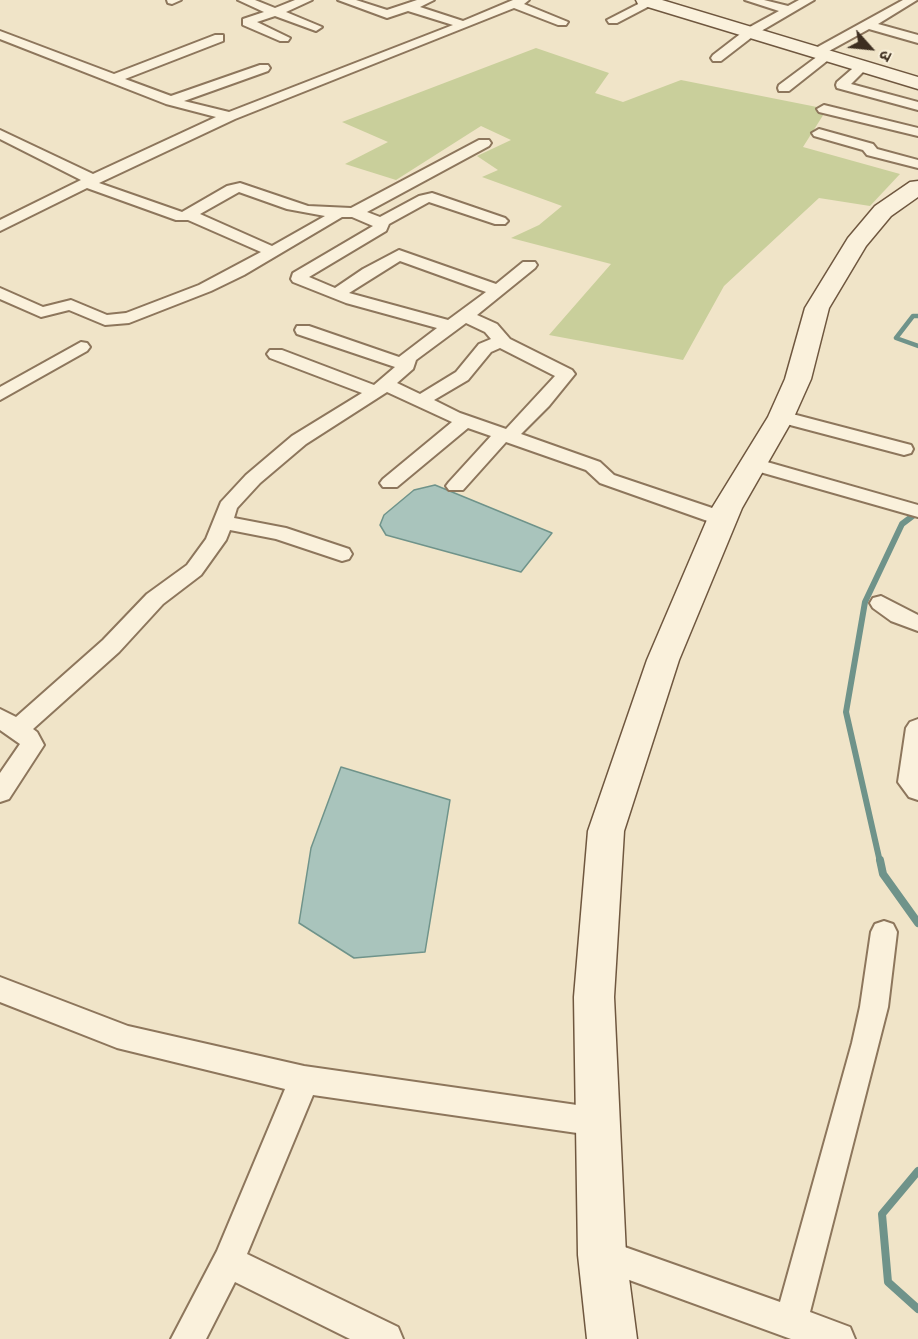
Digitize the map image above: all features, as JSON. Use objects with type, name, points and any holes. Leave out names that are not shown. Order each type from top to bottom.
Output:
[{"type":"street","points":[[244,0],[316,27]]},
{"type":"street","points":[[284,38],[247,22],[306,0]]},
{"type":"street","points":[[344,0],[387,14],[428,0]]},
{"type":"street","points":[[751,0],[788,10]]},
{"type":"street","points":[[717,58],[752,32],[808,0]]},
{"type":"street","points":[[784,88],[823,53],[866,24],[912,0],[918,2]]},
{"type":"street","points":[[613,20],[650,1],[918,83]]},
{"type":"street","points":[[3,221],[230,116],[464,26],[518,2],[562,22]]},
{"type":"street","points":[[409,8],[464,26]]},
{"type":"street","points":[[866,24],[918,39]]},
{"type":"street","points":[[0,35],[171,101],[230,116]]},
{"type":"street","points":[[116,78],[219,38]]},
{"type":"street","points":[[863,66],[842,85],[918,106]]},
{"type":"street","points":[[171,101],[264,68]]},
{"type":"street","points":[[227,81],[272,99]]},
{"type":"street","points":[[824,109],[918,132]]},
{"type":"street","points":[[819,133],[868,147],[872,152],[918,164]]},
{"type":"street","points":[[0,134],[89,181],[175,216],[189,215],[232,189],[240,187],[292,206],[346,213],[380,223],[432,197],[500,221]]},
{"type":"street","points":[[0,293],[41,312],[71,305],[95,316],[117,321],[138,315],[205,288],[326,222],[484,143]]},
{"type":"street","points":[[612,1339],[602,1255],[594,997],[606,831],[663,660],[723,519],[781,417],[798,379],[818,308],[851,251],[883,211],[918,187]]},
{"type":"street","points":[[189,215],[273,252]]},
{"type":"street","points":[[380,223],[381,228],[299,276],[302,281],[337,294],[491,328],[501,341],[566,374],[543,402],[505,436],[456,486]]},
{"type":"street","points":[[337,294],[399,255],[499,291]]},
{"type":"street","points":[[0,792],[32,745],[29,738],[9,724],[111,646],[156,599],[194,570],[216,540],[228,506],[240,491],[299,440],[380,388],[407,365],[407,358],[499,291],[530,265]]},
{"type":"street","points":[[303,330],[407,365]]},
{"type":"street","points":[[420,401],[462,376],[485,348],[501,341]]},
{"type":"street","points":[[0,395],[81,347]]},
{"type":"street","points":[[276,354],[420,401],[465,421],[593,466],[607,479],[723,519]]},
{"type":"street","points":[[781,417],[904,449]]},
{"type":"street","points":[[390,483],[465,421]]},
{"type":"street","points":[[753,464],[911,508]]},
{"type":"street","points":[[222,522],[279,533],[342,554]]},
{"type":"street","points":[[880,603],[899,616],[918,623]]},
{"type":"street","points":[[918,728],[910,782],[918,790]]},
{"type":"street","points":[[791,1322],[866,1043],[874,1007],[884,932]]},
{"type":"street","points":[[0,989],[127,1039],[304,1080],[598,1122]]},
{"type":"street","points":[[188,1339],[228,1262],[304,1080]]},
{"type":"street","points":[[602,1255],[838,1339]]},
{"type":"street","points":[[228,1262],[386,1339]]},
{"type":"green space","points":[[536,48],[609,73],[595,93],[623,102],[681,80],[827,109],[803,147],[900,174],[870,206],[819,198],[724,286],[683,360],[549,335],[611,264],[511,238],[539,225],[562,206],[482,177],[498,170],[477,156],[511,140],[481,126],[396,180],[345,164],[388,142],[342,122]]},
{"type":"water","points":[[435,485],[552,533],[521,572],[386,535],[380,525],[384,515],[414,490]]},
{"type":"water","points":[[341,767],[450,800],[425,952],[354,958],[299,923],[311,848]]},
{"type":"waterway","points":[[918,316],[913,316],[896,338],[918,346]]},
{"type":"waterway","points":[[880,862],[846,712],[865,602],[902,524],[918,512]]},
{"type":"waterway","points":[[880,860],[883,874],[918,923]]},
{"type":"waterway","points":[[918,1171],[882,1214],[888,1282],[918,1309]]}]
